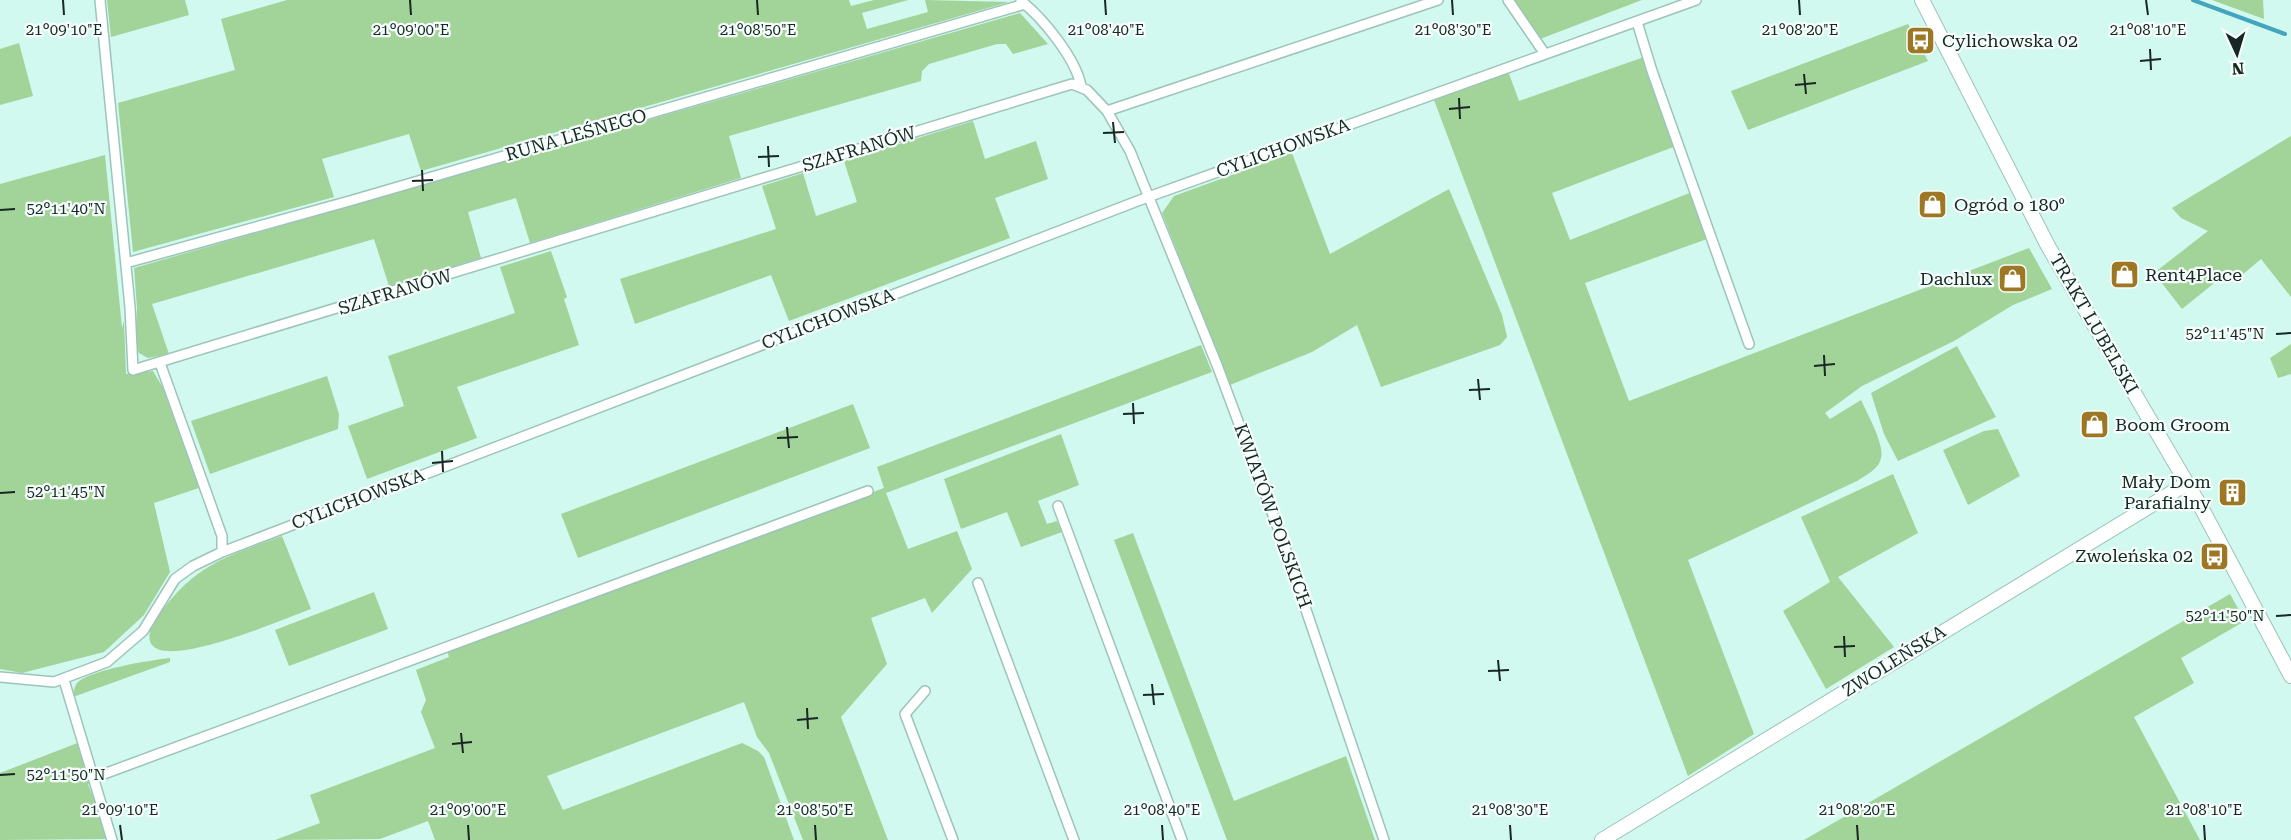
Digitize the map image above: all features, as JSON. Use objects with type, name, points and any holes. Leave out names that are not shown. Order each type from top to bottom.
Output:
[{"type":"street","points":[[100,0],[126,263]]},
{"type":"street","points":[[1022,2],[1054,36],[1078,75],[1081,86],[1107,111],[1438,0]]},
{"type":"street","points":[[1508,0],[1545,54]]},
{"type":"street","name":"CYLICHOWSKA","points":[[0,677],[45,682],[64,680],[98,666],[118,654],[143,631],[175,579],[193,566],[222,552],[1148,197],[1696,0]]},
{"type":"street","name":"TRAKT LUBELSKI","points":[[1922,0],[2061,269],[2177,464],[2291,676]]},
{"type":"street","name":"RUNA LEŚNEGO","points":[[126,263],[1022,2]]},
{"type":"street","points":[[1637,22],[1749,344]]},
{"type":"street","name":"SZAFRANÓW","points":[[126,263],[133,370],[1072,84],[1081,86]]},
{"type":"street","name":"KWIATÓW POLSKICH","points":[[1107,111],[1130,151],[1217,365],[1286,549],[1384,840]]},
{"type":"street","points":[[160,363],[222,536],[222,552]]},
{"type":"street","name":"ZWOLEŃSKA","points":[[1602,840],[2186,484]]},
{"type":"street","points":[[93,778],[868,491]]},
{"type":"street","points":[[1058,506],[1182,840]]},
{"type":"street","points":[[978,583],[1074,840]]},
{"type":"street","points":[[64,680],[112,840]]},
{"type":"street","points":[[925,691],[905,714],[952,840]]},
{"type":"green space","points":[[107,0],[185,0],[189,15],[111,37]]},
{"type":"green space","points":[[287,0],[849,0],[851,6],[874,0],[908,0],[862,13],[867,29],[928,12],[925,0],[1009,2],[421,171],[409,134],[322,159],[334,197],[133,252],[118,103],[235,70],[221,19]]},
{"type":"green space","points":[[1512,0],[1642,0],[1540,39]]},
{"type":"green space","points":[[2212,0],[2263,0],[2264,19]]},
{"type":"green space","points":[[1020,13],[1048,44],[1013,54],[1006,44],[997,44],[929,64],[922,71],[921,81],[729,136],[741,178],[530,243],[516,198],[468,212],[481,258],[389,286],[374,239],[152,304],[169,354],[148,358],[139,353],[135,343],[137,308],[134,268]]},
{"type":"green space","points":[[1908,24],[1928,61],[1748,130],[1731,91]]},
{"type":"green space","points":[[19,43],[33,96],[0,105],[0,49]]},
{"type":"green space","points":[[1644,57],[1676,146],[1552,193],[1570,240],[1692,192],[1707,239],[1585,283],[1629,401],[2029,248],[2052,289],[2013,305],[1954,341],[1862,386],[1825,413],[1830,419],[1861,400],[1875,429],[1882,452],[1880,462],[1872,471],[1857,481],[1688,560],[1754,734],[1688,776],[1434,100],[1508,71],[1519,101]]},
{"type":"green space","points":[[973,121],[985,159],[1036,141],[1048,179],[995,198],[1010,238],[789,321],[771,275],[635,324],[620,279],[776,229],[762,186],[803,173],[816,216],[857,202],[844,161]]},
{"type":"green space","points":[[2291,136],[2291,297],[2261,259],[2235,281],[2228,272],[2182,309],[2154,273],[2208,231],[2181,218],[2172,208]]},
{"type":"green space","points":[[1292,153],[1330,254],[1449,189],[1502,315],[1507,337],[1500,345],[1381,387],[1357,325],[1312,352],[1230,385],[1162,213],[1174,196]]},
{"type":"green space","points":[[105,155],[122,328],[124,321],[126,374],[153,371],[163,388],[199,488],[154,503],[170,572],[144,615],[104,652],[22,673],[0,669],[0,184]]},
{"type":"green space","points":[[551,251],[567,297],[564,299],[579,345],[457,387],[477,438],[367,479],[348,426],[404,406],[388,356],[515,313],[500,267]]},
{"type":"green space","points":[[2291,344],[2291,374],[2278,378],[2270,358]]},
{"type":"green space","points":[[1201,345],[1212,372],[886,493],[908,549],[957,531],[972,569],[932,613],[925,598],[871,618],[887,664],[841,717],[888,840],[803,840],[769,753],[757,737],[744,702],[547,776],[563,810],[742,743],[758,751],[764,757],[794,840],[435,840],[428,821],[380,839],[275,840],[320,823],[310,795],[435,748],[421,712],[426,700],[416,670],[449,657],[447,651],[884,488],[877,467]]},
{"type":"green space","points":[[1957,346],[1996,417],[1898,461],[1884,434],[1871,393]]},
{"type":"green space","points":[[327,376],[339,414],[338,429],[210,474],[191,421]]},
{"type":"green space","points":[[853,404],[870,448],[578,558],[561,514]]},
{"type":"green space","points":[[1998,429],[2020,476],[1968,505],[1943,450],[1984,431]]},
{"type":"green space","points":[[1061,434],[1079,485],[1038,501],[1047,524],[1057,521],[1062,532],[1021,547],[1007,512],[961,529],[944,479]]},
{"type":"green space","points":[[1893,474],[1918,533],[1838,577],[1894,647],[1826,689],[1783,611],[1830,582],[1801,517]]},
{"type":"green space","points":[[1133,533],[1234,801],[1346,756],[1375,840],[1227,840],[1114,540]]},
{"type":"green space","points":[[282,536],[311,609],[205,646],[165,651],[153,646],[149,635],[153,623],[185,585],[226,557]]},
{"type":"green space","points":[[374,592],[388,629],[289,666],[275,630]]},
{"type":"green space","points":[[2230,594],[2245,621],[2181,658],[2194,683],[2134,717],[2200,840],[1804,840]]},
{"type":"green space","points":[[170,658],[170,662],[73,697],[77,683],[84,678],[121,666]]},
{"type":"green space","points":[[80,742],[91,782],[88,784],[109,839],[0,840],[0,773]]},
{"type":"waterway","points":[[2193,0],[2285,34]]},
{"type":"place","name":"Cylichowska 02","points":[[1921,41]]},
{"type":"place","name":"Ogród o 180⁰","points":[[1933,205]]},
{"type":"place","name":"Rent4Place","points":[[2124,275]]},
{"type":"place","name":"Dachlux","points":[[2013,279]]},
{"type":"place","name":"Boom Groom","points":[[2094,425]]},
{"type":"place","name":"Mały Dom Parafialny","points":[[2232,492]]},
{"type":"place","name":"Zwoleńska 02","points":[[2214,556]]}]
